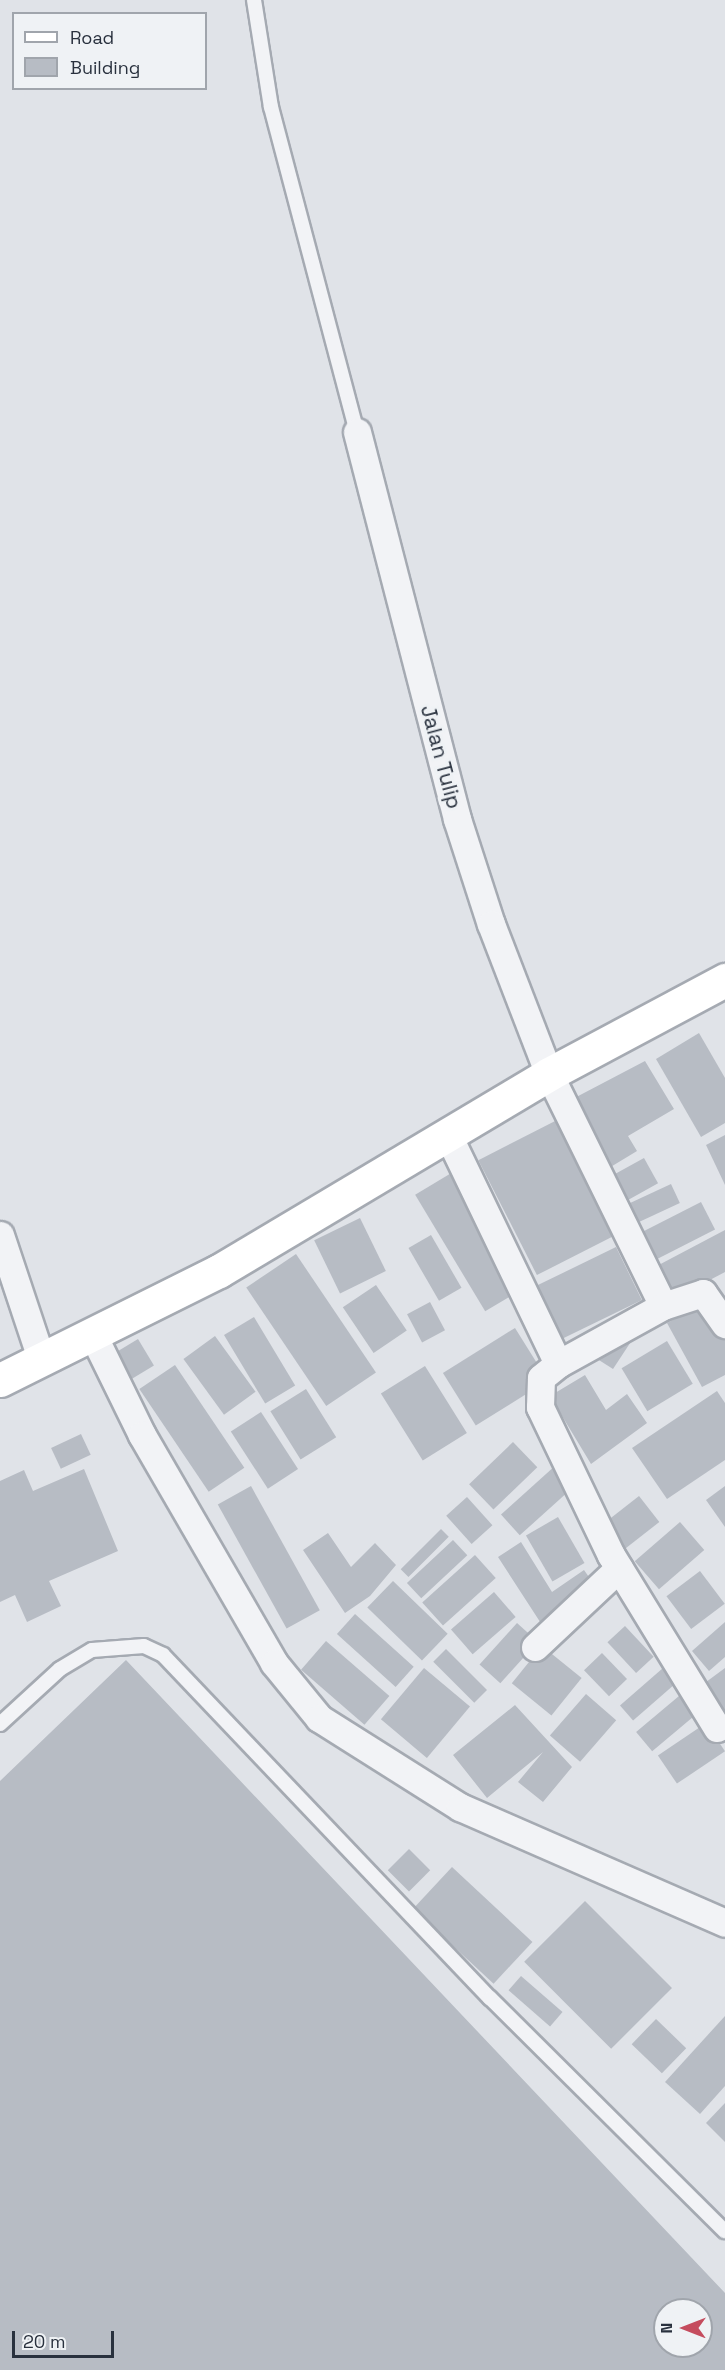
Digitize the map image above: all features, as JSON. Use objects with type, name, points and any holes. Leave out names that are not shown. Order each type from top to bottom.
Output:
[{"type":"main road","points":[[0,1380],[94,1336],[219,1271],[549,1074],[725,980]]},
{"type":"street","name":"Jalan Tulip","points":[[357,432],[457,819],[549,1074],[663,1306]]},
{"type":"street","points":[[448,1135],[558,1364]]},
{"type":"street","points":[[0,1234],[42,1361]]},
{"type":"street","points":[[717,1728],[619,1568],[540,1407],[542,1378],[558,1364],[663,1306],[703,1293],[725,1324]]},
{"type":"street","points":[[94,1336],[142,1436],[268,1653],[319,1718],[460,1807],[725,1923]]},
{"type":"street","points":[[535,1647],[619,1568]]},
{"type":"lane","points":[[254,0],[271,107],[357,432]]},
{"type":"lane","points":[[0,1724],[60,1669],[92,1650],[144,1646],[163,1655],[490,1998],[725,2231]]},
{"type":"building","points":[[699,1033],[725,1078],[725,1123],[701,1137],[656,1059]]},
{"type":"building","points":[[645,1061],[674,1109],[628,1136],[637,1151],[604,1171],[563,1104]]},
{"type":"building","points":[[563,1117],[622,1232],[537,1275],[478,1160]]},
{"type":"building","points":[[725,1135],[725,1185],[706,1145]]},
{"type":"building","points":[[644,1158],[658,1183],[621,1204],[607,1178]]},
{"type":"building","points":[[458,1169],[528,1286],[485,1311],[415,1195]]},
{"type":"building","points":[[671,1184],[680,1203],[631,1226],[622,1207]]},
{"type":"building","points":[[701,1202],[715,1230],[647,1264],[633,1237]]},
{"type":"building","points":[[360,1218],[386,1271],[340,1293],[314,1240]]},
{"type":"building","points":[[725,1230],[725,1272],[670,1301],[653,1268]]},
{"type":"building","points":[[431,1235],[462,1288],[439,1301],[408,1248]]},
{"type":"building","points":[[616,1247],[642,1300],[559,1340],[533,1287]]},
{"type":"building","points":[[296,1254],[376,1373],[326,1406],[246,1288]]},
{"type":"building","points":[[376,1285],[407,1331],[374,1353],[343,1307]]},
{"type":"building","points":[[430,1302],[445,1330],[422,1342],[407,1314]]},
{"type":"building","points":[[706,1302],[725,1337],[725,1375],[702,1387],[667,1323]]},
{"type":"building","points":[[254,1317],[295,1386],[265,1404],[224,1335]]},
{"type":"building","points":[[515,1328],[548,1381],[476,1426],[443,1373]]},
{"type":"building","points":[[636,1334],[613,1369],[591,1355]]},
{"type":"building","points":[[215,1336],[256,1392],[224,1415],[183,1359]]},
{"type":"building","points":[[138,1339],[154,1366],[130,1380],[114,1353]]},
{"type":"building","points":[[667,1341],[693,1384],[647,1411],[622,1368]]},
{"type":"building","points":[[175,1365],[244,1468],[209,1492],[139,1389]]},
{"type":"building","points":[[425,1366],[467,1433],[423,1461],[381,1394]]},
{"type":"building","points":[[585,1375],[606,1410],[627,1394],[647,1423],[591,1464],[550,1396]]},
{"type":"building","points":[[306,1389],[336,1437],[301,1460],[270,1411]]},
{"type":"building","points":[[717,1391],[725,1403],[725,1460],[667,1499],[632,1448]]},
{"type":"building","points":[[261,1412],[298,1469],[268,1489],[231,1432]]},
{"type":"building","points":[[81,1434],[91,1455],[61,1469],[51,1448]]},
{"type":"building","points":[[513,1442],[537,1467],[493,1510],[469,1484]]},
{"type":"building","points":[[556,1465],[575,1486],[520,1535],[501,1515]]},
{"type":"building","points":[[84,1469],[118,1551],[49,1581],[61,1606],[27,1622],[15,1595],[0,1602],[0,1481],[24,1470],[33,1491]]},
{"type":"building","points":[[251,1486],[320,1610],[287,1629],[218,1504]]},
{"type":"building","points":[[725,1486],[725,1527],[706,1500]]},
{"type":"building","points":[[639,1496],[659,1522],[625,1548],[605,1522]]},
{"type":"building","points":[[467,1497],[492,1525],[472,1544],[446,1516]]},
{"type":"building","points":[[558,1517],[584,1563],[552,1581],[526,1536]]},
{"type":"building","points":[[680,1522],[704,1550],[659,1589],[635,1561]]},
{"type":"building","points":[[441,1529],[449,1537],[408,1577],[401,1569]]},
{"type":"building","points":[[328,1533],[351,1567],[375,1543],[396,1565],[370,1596],[345,1613],[303,1550]]},
{"type":"building","points":[[453,1540],[467,1555],[421,1598],[407,1583]]},
{"type":"building","points":[[521,1542],[552,1592],[584,1570],[598,1590],[544,1628],[498,1557]]},
{"type":"building","points":[[475,1555],[496,1578],[443,1626],[422,1603]]},
{"type":"building","points":[[700,1571],[725,1604],[691,1629],[666,1596]]},
{"type":"building","points":[[393,1581],[448,1634],[422,1660],[367,1608]]},
{"type":"building","points":[[494,1592],[516,1617],[473,1654],[451,1629]]},
{"type":"building","points":[[355,1614],[414,1667],[396,1687],[337,1634]]},
{"type":"building","points":[[725,1622],[725,1657],[709,1671],[692,1651]]},
{"type":"building","points":[[517,1623],[538,1642],[500,1683],[480,1665]]},
{"type":"building","points":[[625,1626],[654,1657],[636,1673],[607,1642]]},
{"type":"building","points":[[326,1641],[389,1696],[364,1725],[301,1670]]},
{"type":"building","points":[[542,1646],[582,1678],[551,1715],[512,1683]]},
{"type":"building","points":[[446,1649],[487,1690],[474,1703],[433,1662]]},
{"type":"building","points":[[602,1653],[627,1679],[609,1696],[584,1670]]},
{"type":"building","points":[[126,1660],[725,2293],[725,2370],[0,2370],[0,1781]]},
{"type":"building","points":[[424,1668],[470,1707],[427,1758],[381,1719]]},
{"type":"building","points":[[663,1668],[676,1683],[633,1720],[620,1705]]},
{"type":"building","points":[[725,1668],[725,1717],[702,1685]]},
{"type":"building","points":[[586,1694],[616,1720],[580,1762],[550,1736]]},
{"type":"building","points":[[679,1696],[695,1715],[652,1751],[636,1732]]},
{"type":"building","points":[[515,1705],[572,1767],[543,1802],[518,1782],[543,1752],[487,1798],[453,1755]]},
{"type":"building","points":[[706,1723],[725,1751],[677,1784],[658,1755]]},
{"type":"building","points":[[409,1849],[430,1870],[409,1891],[388,1870]]},
{"type":"building","points":[[452,1867],[532,1942],[494,1984],[413,1909]]},
{"type":"building","points":[[585,1901],[672,1988],[611,2049],[524,1962]]},
{"type":"building","points":[[521,1976],[563,2012],[550,2026],[509,1990]]},
{"type":"building","points":[[725,2016],[725,2086],[700,2114],[665,2082]]},
{"type":"building","points":[[656,2019],[686,2048],[662,2073],[632,2044]]},
{"type":"building","points":[[725,2103],[725,2142],[706,2123]]}]
